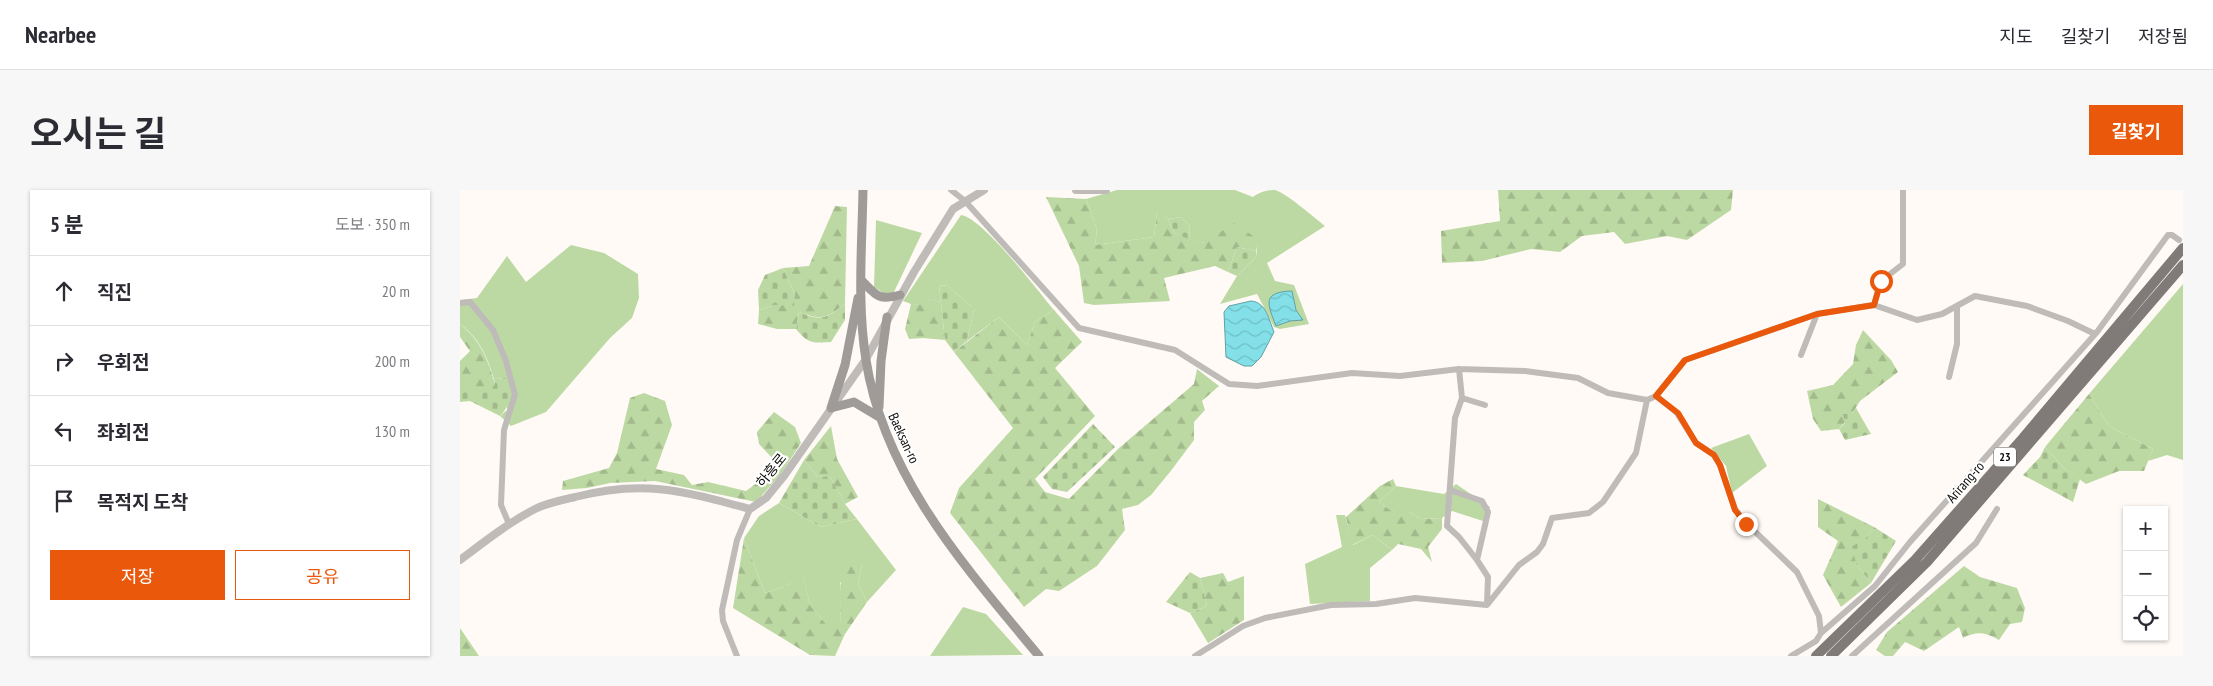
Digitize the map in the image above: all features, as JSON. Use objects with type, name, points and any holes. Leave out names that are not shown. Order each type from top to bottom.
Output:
[{"type":"highway","name":"Arirang-ro","points":[[1816,656],[1915,560],[2022,438],[2181,244]]},
{"type":"highway","name":"Arirang-ro","points":[[1831,656],[1927,562],[2183,265]]},
{"type":"main road","name":"Baeksan-ro","points":[[863,190],[862,281],[866,359],[879,417],[921,503],[971,574],[1039,656]]},
{"type":"main road","points":[[862,281],[880,298],[886,299],[900,295]]},
{"type":"main road","points":[[831,408],[844,366],[862,281]]},
{"type":"main road","points":[[831,408],[854,402],[879,417],[881,361],[887,317]]},
{"type":"street","points":[[951,190],[965,201],[1079,328],[1175,350],[1228,384],[1257,386],[1352,373],[1400,376],[1459,369],[1525,371],[1578,378],[1608,393],[1647,400],[1656,396],[1685,360],[1817,314],[1874,305],[1916,320],[1942,314],[1975,296],[2027,306],[2068,321],[2094,334]]},
{"type":"street","name":"하흥로","points":[[750,509],[766,498],[784,476],[866,359],[887,317],[953,209],[984,190]]},
{"type":"street","points":[[1076,190],[1106,190]]},
{"type":"street","points":[[1874,305],[1881,281],[1903,264],[1902,190]]},
{"type":"street","points":[[1791,656],[1816,640],[1821,633],[1875,586],[1910,542],[2094,334],[2168,235],[2172,234],[2181,244]]},
{"type":"street","points":[[460,303],[470,302],[493,330],[506,362],[515,395],[504,430],[501,505],[509,524]]},
{"type":"street","points":[[1949,377],[1956,344],[1957,306]]},
{"type":"street","points":[[1801,355],[1817,314]]},
{"type":"street","points":[[1459,369],[1462,398],[1455,418],[1446,526],[1459,536],[1488,577],[1487,605]]},
{"type":"street","points":[[1656,396],[1678,413],[1696,443],[1714,455],[1720,465],[1735,510],[1746,524],[1797,572],[1819,616],[1821,633]]},
{"type":"street","points":[[1462,398],[1485,405]]},
{"type":"street","points":[[1487,605],[1518,565],[1537,552],[1543,544],[1552,518],[1589,513],[1603,502],[1636,453],[1647,400]]},
{"type":"street","points":[[460,560],[509,524],[537,508],[605,489],[639,487],[686,492],[750,509],[737,540],[722,610],[723,621],[737,656]]},
{"type":"street","points":[[1450,490],[1482,501],[1488,512],[1477,560]]},
{"type":"street","points":[[1852,656],[1976,543],[1997,509]]},
{"type":"street","points":[[1195,656],[1243,626],[1331,605],[1376,604],[1415,598],[1487,605]]},
{"type":"green space","points":[[1117,190],[1235,190],[1253,197],[1269,190],[1275,190],[1293,201],[1325,226],[1267,263],[1275,281],[1294,285],[1309,324],[1280,329],[1274,327],[1257,294],[1220,304],[1237,276],[1256,257],[1258,240],[1204,243],[1189,239],[1190,226],[1181,217],[1168,219],[1157,211],[1154,237],[1095,245],[1097,229],[1086,199]]},
{"type":"green space","points":[[1498,190],[1733,190],[1731,210],[1687,240],[1667,236],[1625,244],[1614,232],[1582,236],[1560,252],[1531,249],[1482,261],[1442,263],[1441,231],[1500,221]]},
{"type":"green space","points":[[1046,197],[1086,199],[1097,229],[1095,245],[1154,237],[1157,210],[1168,219],[1175,234],[1204,243],[1234,223],[1259,240],[1256,251],[1237,247],[1228,272],[1215,266],[1164,278],[1170,301],[1094,305],[1084,303],[1079,266]]},
{"type":"green space","points":[[835,206],[847,207],[845,304],[824,317],[813,317],[799,312],[796,329],[777,329],[758,324],[759,310],[776,305],[795,295],[783,268],[809,266]]},
{"type":"green space","points":[[961,215],[971,219],[996,241],[1054,310],[1035,322],[1027,345],[999,317],[967,341],[974,309],[948,286],[939,285],[941,303],[930,298],[926,306],[903,301]]},
{"type":"green space","points":[[1181,217],[1190,226],[1189,239],[1175,234],[1168,219]]},
{"type":"green space","points":[[876,220],[922,233],[894,292],[885,294],[874,287]]},
{"type":"green space","points":[[571,245],[604,253],[638,274],[639,298],[632,318],[610,338],[546,412],[511,426],[500,416],[507,410],[506,378],[494,379],[482,348],[460,324],[460,300],[477,298],[507,256],[526,282]]},
{"type":"green space","points":[[1237,247],[1256,251],[1256,257],[1237,276],[1228,272]]},
{"type":"green space","points":[[783,268],[795,295],[794,306],[776,305],[759,310],[758,290],[765,275]]},
{"type":"green space","points":[[2183,284],[2183,460],[2167,455],[2148,461],[2153,449],[2109,426],[2089,394]]},
{"type":"green space","points":[[939,285],[948,286],[974,309],[967,341],[954,352],[945,340]]},
{"type":"green space","points":[[930,298],[941,303],[945,340],[909,339],[905,329],[911,304],[926,305]]},
{"type":"green space","points":[[845,304],[845,320],[831,342],[811,342],[804,338],[796,329],[799,312],[819,318],[833,313]]},
{"type":"green space","points":[[1054,310],[1082,342],[1055,368],[1095,416],[1035,479],[1045,492],[1069,499],[1119,448],[1194,384],[1197,369],[1219,386],[1202,401],[1205,410],[1194,422],[1194,440],[1170,472],[1151,495],[1138,505],[1122,509],[1125,530],[1097,566],[1059,591],[1046,589],[1024,607],[950,513],[959,488],[1013,428],[954,352],[999,317],[1027,345],[1035,322]]},
{"type":"green space","points":[[460,324],[483,351],[490,366],[495,384],[490,391],[460,390],[460,361],[470,351],[460,337]]},
{"type":"green space","points":[[1863,330],[1891,360],[1898,372],[1860,401],[1839,429],[1821,431],[1813,419],[1807,391],[1833,385],[1853,364],[1856,345]]},
{"type":"green space","points":[[506,378],[509,398],[507,407],[500,416],[470,401],[460,402],[460,390],[490,390],[495,384],[494,379]]},
{"type":"green space","points":[[644,393],[665,401],[672,425],[656,469],[684,475],[692,485],[708,482],[746,491],[766,476],[775,461],[759,444],[757,432],[774,412],[795,427],[801,443],[780,475],[756,502],[655,481],[610,483],[587,488],[562,490],[563,481],[609,468],[617,453],[630,398]]},
{"type":"green space","points":[[2089,394],[2109,426],[2153,449],[2144,471],[2119,471],[2086,484],[2064,468],[2045,447]]},
{"type":"green space","points":[[1856,408],[1871,434],[1845,440],[1839,429],[1845,423],[1843,414],[1852,414]]},
{"type":"green space","points":[[1093,424],[1115,447],[1067,492],[1052,489],[1043,477]]},
{"type":"green space","points":[[831,426],[837,459],[858,497],[845,504],[830,476],[818,477],[804,460]]},
{"type":"green space","points":[[1749,434],[1767,466],[1732,493],[1726,466],[1711,448]]},
{"type":"green space","points":[[2045,447],[2064,468],[2080,479],[2073,502],[2023,475],[2040,457]]},
{"type":"green space","points":[[804,460],[818,477],[830,476],[845,504],[857,519],[821,527],[779,503]]},
{"type":"green space","points":[[1393,479],[1396,486],[1379,502],[1393,512],[1409,512],[1421,519],[1442,518],[1442,529],[1428,547],[1432,562],[1421,549],[1398,544],[1392,550],[1373,535],[1352,545],[1346,517],[1380,486]]},
{"type":"green space","points":[[1456,484],[1490,507],[1486,522],[1452,511],[1442,518],[1421,519],[1409,512],[1393,512],[1379,502],[1396,486],[1444,494]]},
{"type":"green space","points":[[1818,499],[1874,527],[1865,539],[1857,565],[1871,583],[1841,607],[1823,575],[1838,541],[1818,527]]},
{"type":"green space","points":[[779,503],[821,527],[857,519],[896,570],[867,602],[858,583],[862,565],[840,583],[841,625],[826,624],[810,605],[803,576],[788,585],[765,593],[744,538],[759,516]]},
{"type":"green space","points":[[1336,515],[1345,515],[1353,545],[1373,535],[1392,550],[1370,568],[1370,601],[1310,604],[1305,564],[1342,547]]},
{"type":"green space","points":[[1874,527],[1896,541],[1871,583],[1857,565],[1851,547],[1865,539]]},
{"type":"green space","points":[[744,538],[765,593],[788,585],[803,575],[810,605],[826,624],[841,624],[840,590],[843,574],[852,560],[862,565],[858,583],[867,602],[845,634],[835,656],[810,655],[733,608]]},
{"type":"green space","points":[[1964,566],[1980,577],[2017,588],[2025,608],[2022,622],[2010,624],[1999,640],[1981,633],[1963,638],[1959,627],[1924,651],[1905,642],[1893,656],[1885,656],[1876,650],[1887,632]]},
{"type":"green space","points":[[1190,572],[1200,578],[1207,606],[1190,613],[1166,602]]},
{"type":"green space","points":[[1223,573],[1228,582],[1244,576],[1244,620],[1208,643],[1190,613],[1207,606],[1200,578]]},
{"type":"green space","points":[[963,607],[986,614],[1023,655],[930,656]]},
{"type":"green space","points":[[460,628],[479,656],[460,656]]},
{"type":"water","points":[[1292,291],[1296,310],[1303,320],[1290,321],[1276,326],[1270,311],[1269,300],[1271,296],[1276,294]]},
{"type":"water","points":[[1251,301],[1264,308],[1274,332],[1261,357],[1252,366],[1244,366],[1226,357],[1224,312],[1229,306]]},
{"type":"route","points":[[1746,524],[1735,510],[1720,465],[1714,455],[1696,443],[1678,413],[1656,396],[1685,360],[1817,314],[1874,305],[1881,281]]}]
